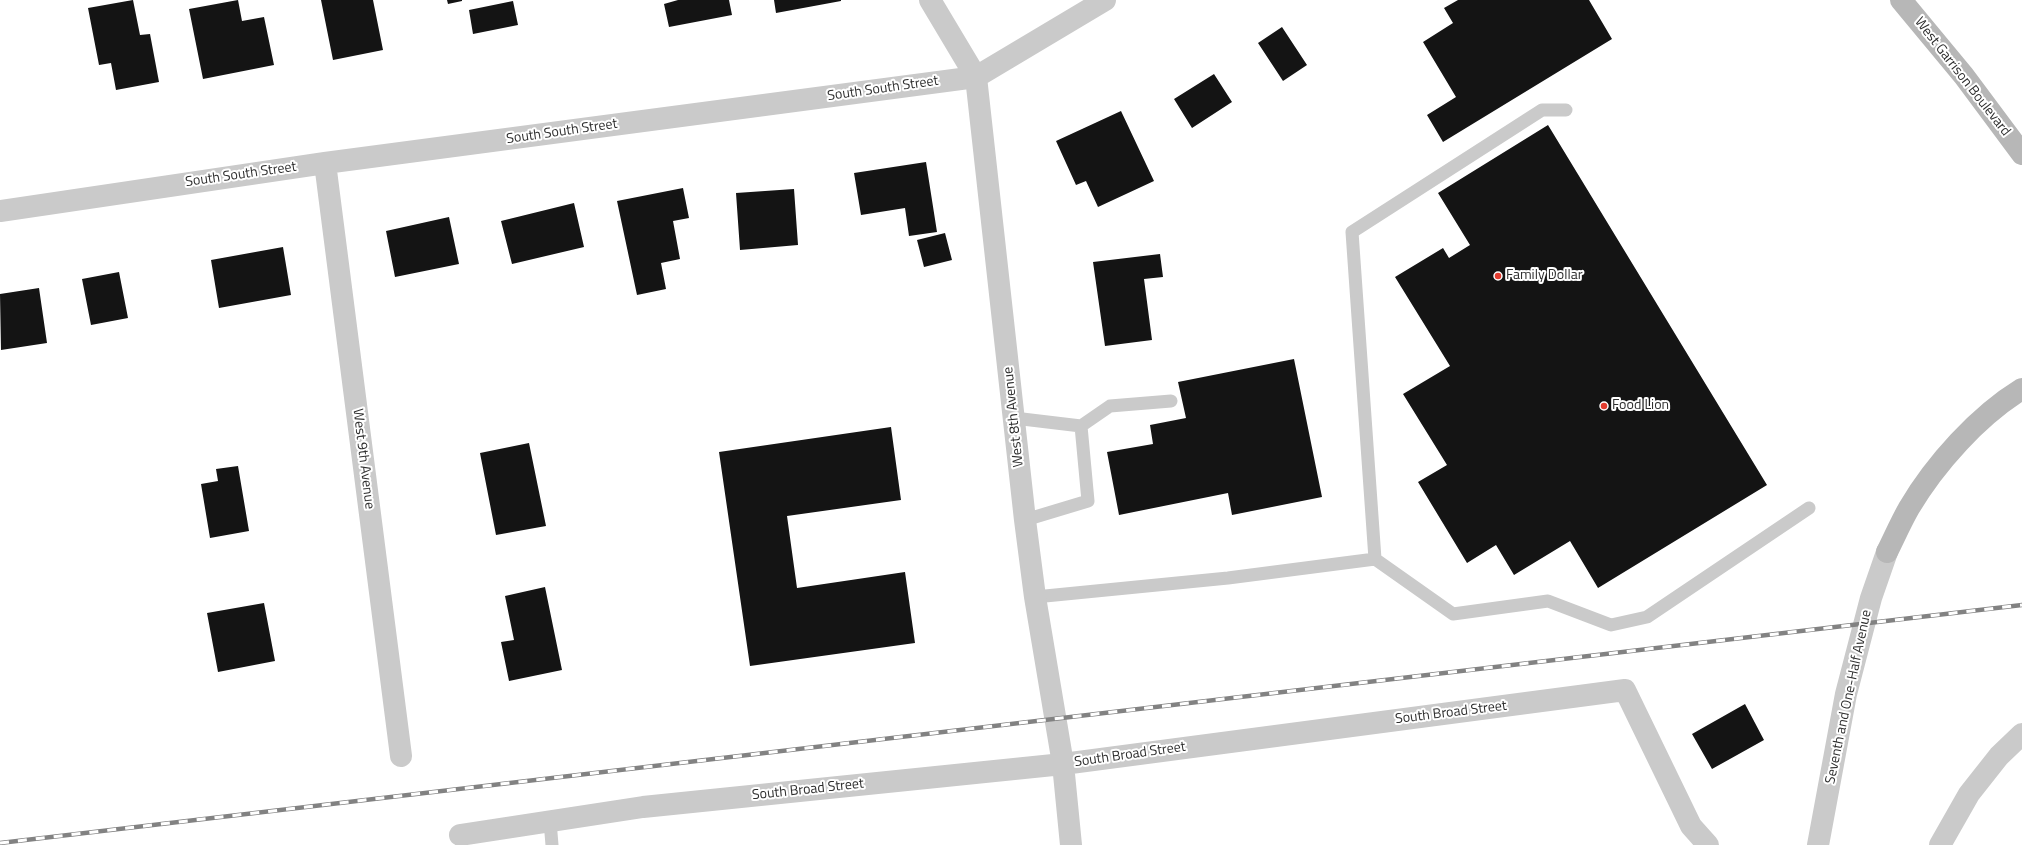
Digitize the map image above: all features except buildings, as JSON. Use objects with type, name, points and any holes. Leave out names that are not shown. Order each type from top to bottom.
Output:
[{"type":"main road","name":"West Garrison Boulevard","points":[[1901,0],[1964,76],[2022,154]]},
{"type":"main road","points":[[1887,552],[1909,508],[1938,468],[1970,431],[2006,399],[2022,389]]},
{"type":"street","name":"West 8th Avenue","points":[[930,0],[976,77],[1025,520],[1035,597],[1063,764],[1071,845]]},
{"type":"street","name":"South South Street","points":[[0,211],[325,163],[976,77],[1105,0]]},
{"type":"street","name":"West 9th Avenue","points":[[325,163],[401,756]]},
{"type":"street","name":"Seventh and One-Half Avenue","points":[[1818,845],[1846,694],[1871,598],[1887,552]]},
{"type":"street","name":"South Broad Street","points":[[460,840],[550,821],[643,807],[1063,764],[1625,690],[1691,826],[1708,845]]},
{"type":"street","points":[[1940,845],[1969,794],[1999,756],[2022,734]]},
{"type":"lane","points":[[1375,559],[1352,232],[1542,110],[1566,110]]},
{"type":"lane","points":[[1014,418],[1082,426],[1110,406],[1171,401]]},
{"type":"lane","points":[[1025,520],[1088,501],[1082,426]]},
{"type":"lane","points":[[1035,597],[1228,578],[1375,559],[1453,614],[1548,601],[1611,625],[1647,617],[1809,508]]},
{"type":"lane","points":[[550,821],[552,845]]},
{"type":"railway","points":[[0,843],[2022,605]]},
{"type":"place","name":"Family Dollar","points":[[1498,276]]},
{"type":"place","name":"Food Lion","points":[[1604,406]]}]
